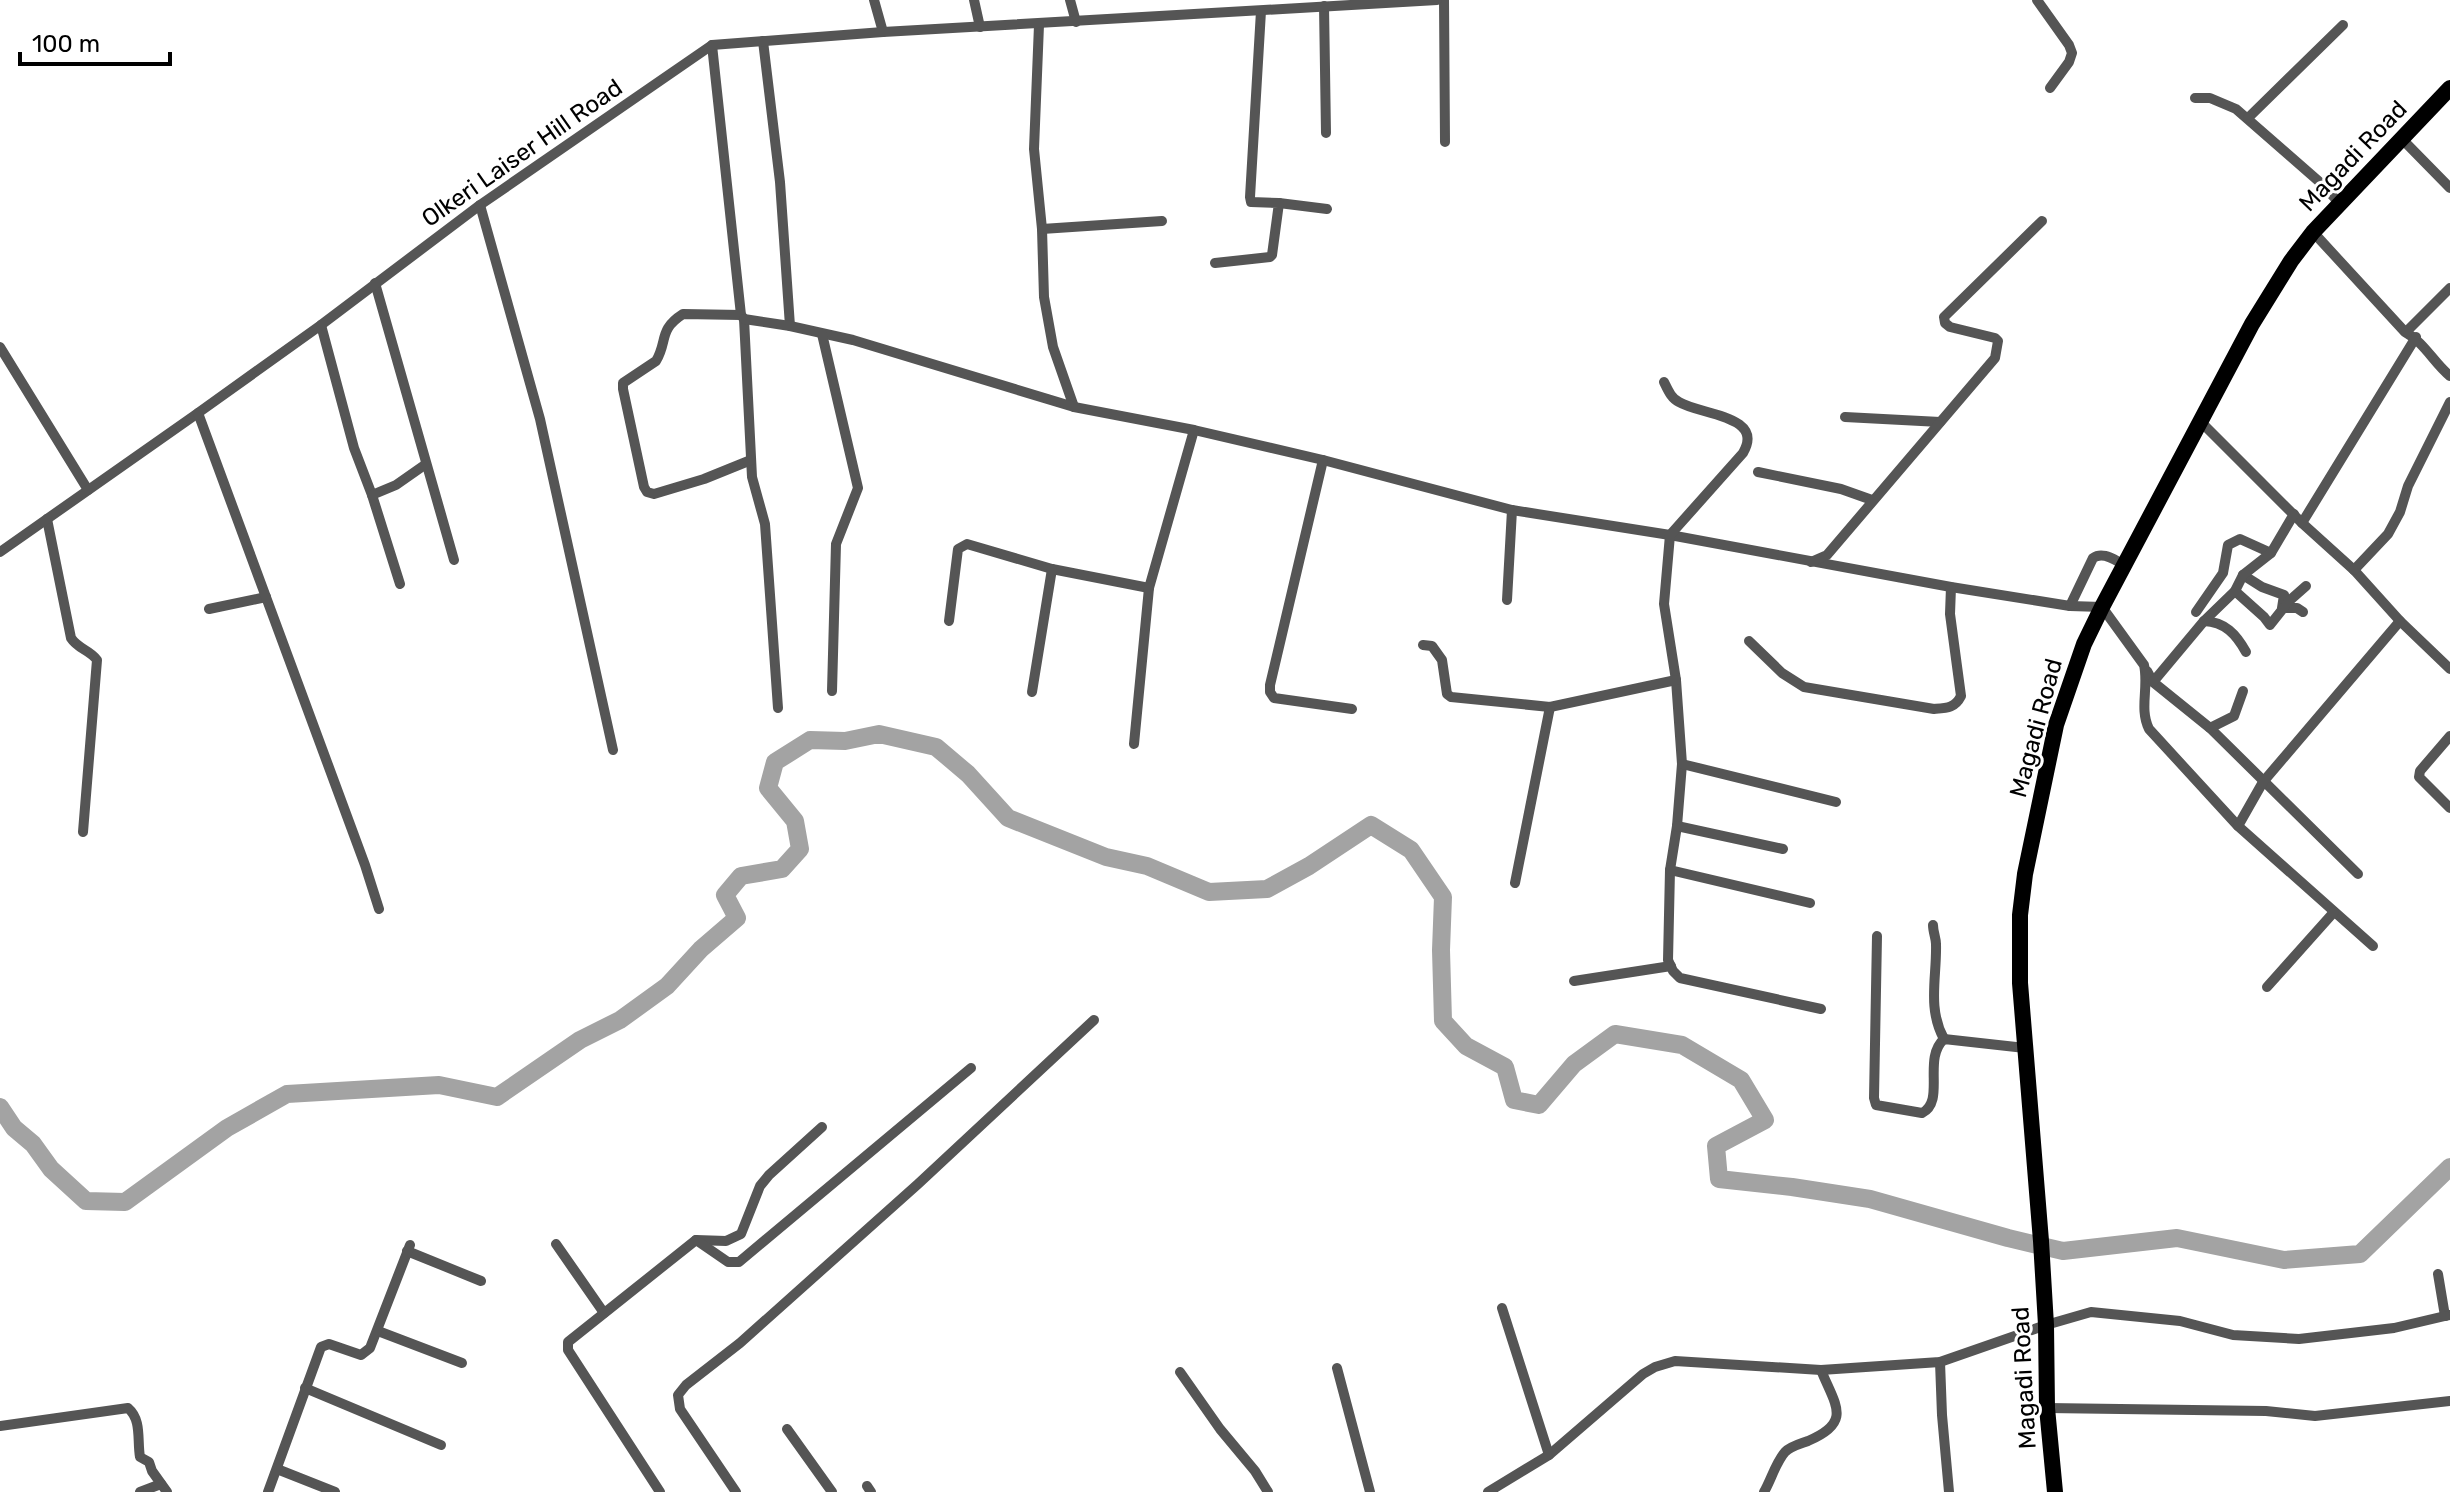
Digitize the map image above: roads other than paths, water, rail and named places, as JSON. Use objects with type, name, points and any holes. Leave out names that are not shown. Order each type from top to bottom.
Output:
[{"type":"highway","name":"Magadi Road","points":[[2055,1492],[2047,1408],[2041,1241],[2020,983],[2020,915],[2025,874],[2056,725],[2084,644],[2102,607],[2252,324],[2313,232],[2450,88]]},
{"type":"street","points":[[874,0],[883,32]]},
{"type":"street","points":[[974,0],[980,27]]},
{"type":"street","points":[[1070,0],[1076,22]]},
{"type":"street","points":[[778,708],[765,524],[752,477],[742,317],[712,45],[883,32],[1261,11],[1329,4],[1437,0]]},
{"type":"street","points":[[1444,0],[1445,142]]},
{"type":"street","points":[[2037,0],[2072,53],[2050,88]]},
{"type":"street","points":[[1326,133],[1329,4]]},
{"type":"street","points":[[1261,11],[1251,202],[1327,209]]},
{"type":"street","points":[[1039,25],[1034,149],[1042,229],[1044,297],[1053,347],[1074,407]]},
{"type":"street","points":[[2248,118],[2343,25]]},
{"type":"street","points":[[763,41],[780,182],[790,326]]},
{"type":"street","name":"Olkeri Laiser Hill Road","points":[[0,552],[321,325],[480,205],[712,45]]},
{"type":"street","points":[[2195,98],[2210,98],[2236,109],[2323,185],[2340,204]]},
{"type":"street","points":[[2402,139],[2450,188]]},
{"type":"street","points":[[1215,263],[1270,257],[1279,203]]},
{"type":"street","points":[[480,205],[540,419],[613,750]]},
{"type":"street","points":[[1042,229],[1162,221]]},
{"type":"street","points":[[1811,562],[1827,555],[1995,358],[1998,341],[1995,338],[1950,327],[1944,317],[2042,221]]},
{"type":"street","points":[[2313,232],[2450,376]]},
{"type":"street","points":[[375,283],[454,560]]},
{"type":"street","points":[[2302,523],[2411,335],[2450,288]]},
{"type":"street","points":[[751,460],[654,494],[644,487],[623,383],[660,357],[665,332],[679,316],[742,317],[853,340],[1074,407],[1194,430],[1323,460],[1512,510],[1670,535],[1951,587],[2070,606],[2102,607],[2153,682],[2210,728],[2358,874]]},
{"type":"street","points":[[321,325],[354,448],[400,584]]},
{"type":"street","points":[[822,334],[858,488],[836,544],[832,691]]},
{"type":"street","points":[[0,347],[88,490]]},
{"type":"street","points":[[1664,382],[1677,401],[1694,410],[1728,418],[1743,426],[1747,433],[1743,453],[1670,535],[1664,604],[1676,680],[1682,764],[1670,870],[1668,960],[1680,978],[1821,1009]]},
{"type":"street","points":[[2354,570],[2388,534],[2450,402]]},
{"type":"street","points":[[198,413],[379,909]]},
{"type":"street","points":[[1845,417],[1940,422]]},
{"type":"street","points":[[2200,421],[2354,570],[2400,621],[2450,669]]},
{"type":"street","points":[[1134,744],[1149,588],[1194,430]]},
{"type":"street","points":[[1323,460],[1270,692],[1274,698],[1352,709]]},
{"type":"street","points":[[372,495],[396,485],[426,464]]},
{"type":"street","points":[[1758,472],[1841,489],[1872,500]]},
{"type":"street","points":[[1507,600],[1512,510]]},
{"type":"street","points":[[2153,682],[2239,582],[2271,553],[2294,514]]},
{"type":"street","points":[[47,519],[71,638],[74,644],[93,653],[97,660],[83,832]]},
{"type":"street","points":[[2196,612],[2223,573],[2228,545],[2240,539],[2271,553]]},
{"type":"street","points":[[949,621],[958,549],[967,544],[1052,569],[1149,588]]},
{"type":"street","points":[[2070,606],[2093,558],[2104,555],[2125,565]]},
{"type":"street","points":[[1032,692],[1052,569]]},
{"type":"street","points":[[2223,573],[2239,582],[2284,595],[2282,608]]},
{"type":"street","points":[[2239,582],[2270,625],[2282,608],[2306,586]]},
{"type":"street","points":[[1749,641],[1790,680],[1804,687],[1934,709],[1950,707],[1957,705],[1961,696],[1950,614],[1951,587]]},
{"type":"street","points":[[209,609],[266,597]]},
{"type":"street","points":[[2282,608],[2297,608],[2303,612]]},
{"type":"street","points":[[2204,621],[2217,621],[2233,632],[2246,652]]},
{"type":"street","points":[[2238,826],[2263,782],[2400,621]]},
{"type":"street","points":[[1423,645],[1432,646],[1442,660],[1448,696],[1550,707],[1676,680]]},
{"type":"street","points":[[2144,665],[2144,710],[2149,729],[2238,826],[2373,946]]},
{"type":"street","points":[[2210,728],[2234,716],[2243,691]]},
{"type":"street","points":[[1515,883],[1550,707]]},
{"type":"street","points":[[2450,736],[2420,771],[2419,777],[2450,808]]},
{"type":"street","points":[[1682,764],[1836,802]]},
{"type":"street","points":[[1677,826],[1783,849]]},
{"type":"street","points":[[1670,870],[1810,903]]},
{"type":"street","points":[[2267,987],[2334,912]]},
{"type":"street","points":[[1933,925],[1936,943],[1933,1002],[1937,1026],[1944,1039]]},
{"type":"street","points":[[1877,936],[1874,1104],[1922,1113],[1927,1111],[1933,1104],[1934,1057],[1937,1045],[1944,1039],[2025,1048]]},
{"type":"street","points":[[1574,981],[1671,966]]},
{"type":"street","points":[[736,1492],[680,1409],[678,1395],[918,1184],[1094,1020]]},
{"type":"street","points":[[696,1240],[728,1262],[739,1262],[971,1068]]},
{"type":"street","points":[[660,1492],[568,1350],[568,1342],[696,1240],[726,1241],[741,1234],[760,1186],[822,1127]]},
{"type":"street","points":[[556,1244],[604,1313]]},
{"type":"street","points":[[268,1492],[321,1347],[329,1344],[361,1355],[370,1348],[408,1248],[481,1281]]},
{"type":"street","points":[[1488,1492],[1549,1455],[1643,1374],[1675,1361],[1821,1370],[1940,1362],[2091,1312],[2180,1321],[2246,1337],[2299,1339],[2394,1328],[2448,1315],[2438,1274]]},
{"type":"street","points":[[1502,1308],[1549,1455]]},
{"type":"street","points":[[378,1331],[462,1363]]},
{"type":"street","points":[[1940,1362],[1949,1492]]},
{"type":"street","points":[[1337,1368],[1370,1492]]},
{"type":"street","points":[[1764,1492],[1784,1453],[1835,1424],[1838,1414],[1821,1370]]},
{"type":"street","points":[[1180,1372],[1268,1492]]},
{"type":"street","points":[[305,1388],[441,1445]]},
{"type":"street","points":[[2047,1408],[2266,1411],[2315,1416],[2450,1401]]},
{"type":"street","points":[[0,1426],[128,1408],[136,1419],[140,1457],[149,1462],[164,1488],[140,1492]]},
{"type":"street","points":[[787,1429],[832,1492]]},
{"type":"street","points":[[277,1469],[335,1492]]},
{"type":"waterway","points":[[0,1107],[14,1128],[33,1144],[51,1169],[86,1201],[125,1202],[227,1128],[287,1094],[439,1085],[497,1097],[580,1040],[620,1020],[667,986],[701,949],[737,918],[725,895],[741,876],[782,869],[800,849],[795,821],[768,788],[775,762],[810,740],[845,741],[879,734],[936,747],[968,774],[1008,818],[1106,857],[1147,866],[1209,892],[1267,889],[1309,866],[1371,825],[1411,850],[1443,897],[1443,1021],[1466,1046],[1505,1067],[1514,1100],[1539,1105],[1574,1064],[1615,1034],[1682,1045],[1741,1080],[1765,1120],[1716,1146],[1719,1179],[1870,1199],[2063,1251],[2177,1238],[2284,1260],[2360,1254],[2450,1167]]}]
